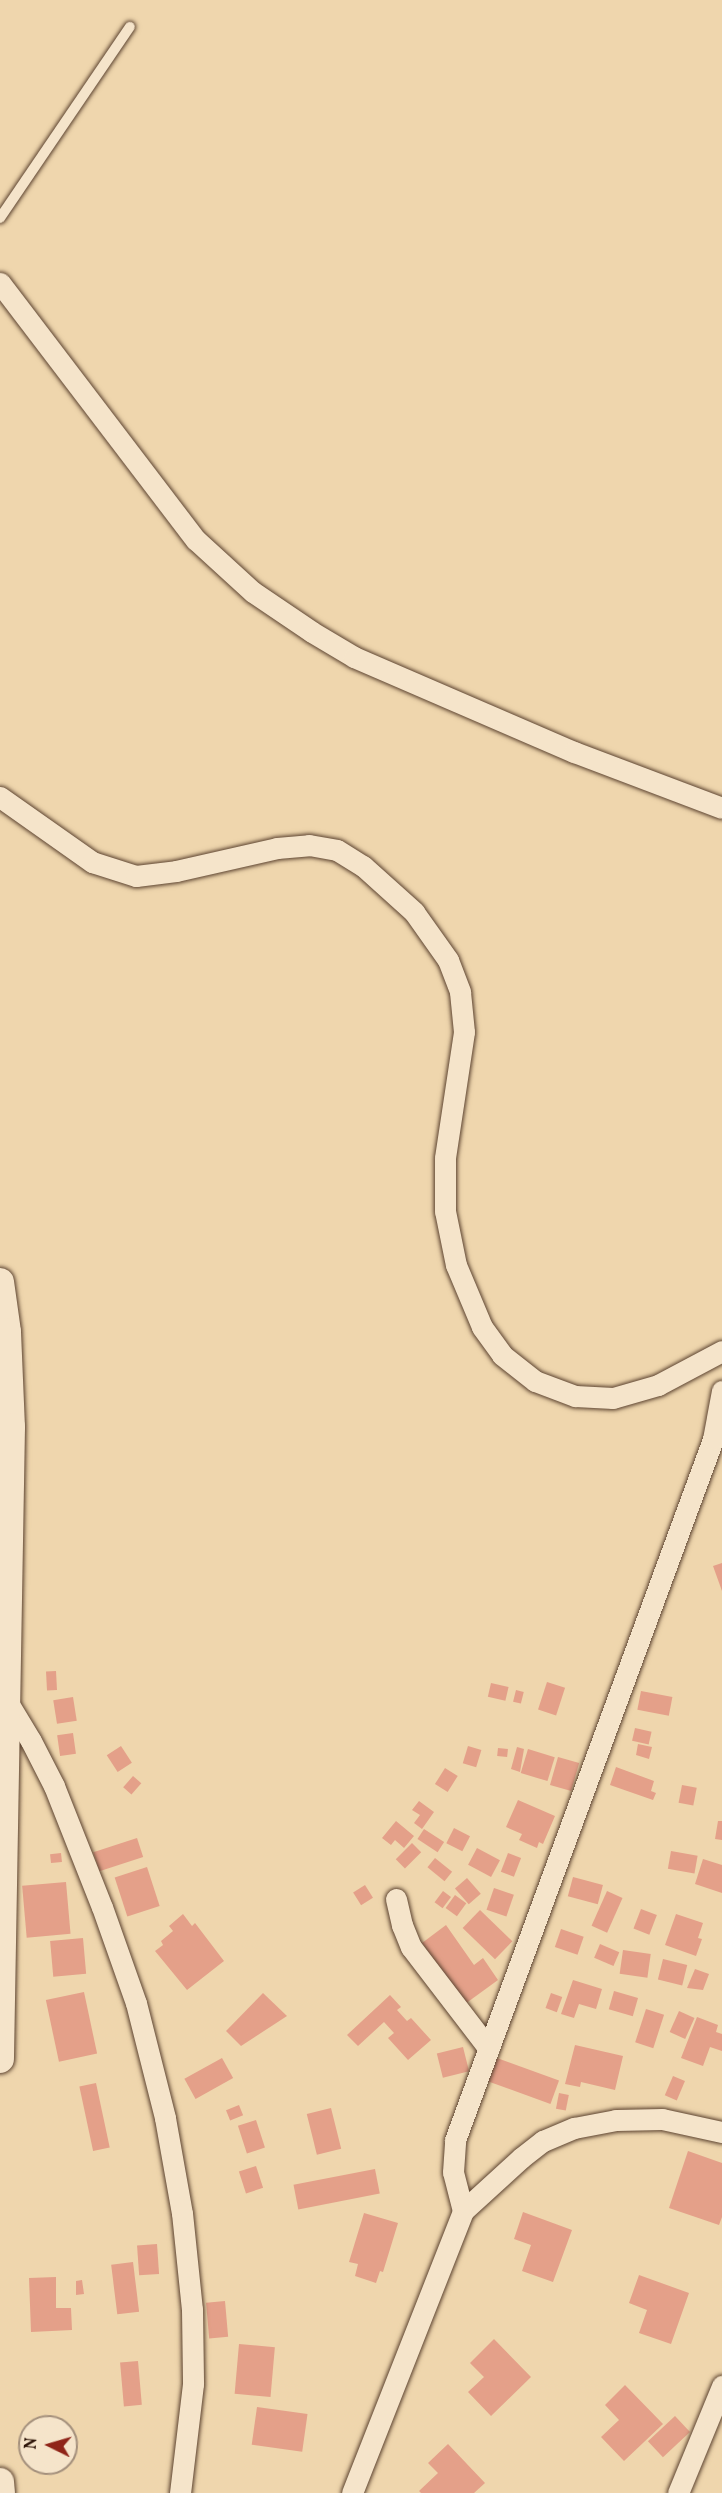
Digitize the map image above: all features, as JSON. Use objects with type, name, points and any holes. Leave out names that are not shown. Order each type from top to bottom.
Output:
[{"type":"main road","points":[[0,1282],[7,1332],[11,1427],[0,2059]]},
{"type":"main road","points":[[0,2482],[1,2493]]},
{"type":"street","points":[[0,283],[196,540],[253,592],[354,657],[574,752],[722,808]]},
{"type":"street","points":[[0,797],[92,862],[136,876],[176,871],[277,848],[309,846],[336,850],[363,866],[414,912],[448,960],[460,992],[464,1032],[445,1158],[445,1211],[456,1265],[482,1327],[502,1355],[535,1381],[576,1396],[613,1398],[658,1385],[722,1351]]},
{"type":"street","points":[[464,2211],[453,2172],[455,2140],[713,1439],[721,1404]]},
{"type":"street","points":[[8,1702],[54,1786],[102,1907],[136,2003],[165,2118],[182,2213],[192,2309],[193,2384],[180,2493]]},
{"type":"street","points":[[396,1899],[402,1925],[411,1947],[489,2049]]},
{"type":"street","points":[[352,2493],[464,2211],[528,2152],[543,2141],[574,2128],[616,2120],[662,2119],[722,2132]]},
{"type":"street","points":[[678,2493],[722,2386]]},
{"type":"lane","points":[[0,218],[130,27]]},
{"type":"building","points":[[722,1563],[722,1591],[713,1566]]},
{"type":"building","points":[[56,1671],[57,1690],[47,1690],[46,1672]]},
{"type":"building","points":[[547,1682],[565,1688],[556,1715],[538,1710]]},
{"type":"building","points":[[491,1683],[509,1687],[505,1701],[488,1697]]},
{"type":"building","points":[[516,1690],[524,1692],[521,1704],[513,1702]]},
{"type":"building","points":[[641,1691],[672,1697],[669,1716],[637,1710]]},
{"type":"building","points":[[73,1697],[77,1721],[57,1724],[53,1700]]},
{"type":"building","points":[[635,1728],[652,1732],[649,1744],[632,1741]]},
{"type":"building","points":[[73,1733],[76,1754],[60,1756],[57,1735]]},
{"type":"building","points":[[638,1744],[652,1747],[649,1759],[636,1755]]},
{"type":"building","points":[[121,1746],[132,1763],[118,1772],[107,1755]]},
{"type":"building","points":[[468,1746],[481,1750],[476,1767],[463,1763]]},
{"type":"building","points":[[517,1747],[524,1749],[520,1772],[511,1769]]},
{"type":"building","points":[[498,1748],[508,1749],[507,1757],[497,1756]]},
{"type":"building","points":[[528,1749],[555,1757],[547,1781],[521,1773]]},
{"type":"building","points":[[558,1757],[579,1763],[571,1791],[550,1785]]},
{"type":"building","points":[[616,1767],[654,1781],[651,1791],[656,1793],[653,1800],[610,1785]]},
{"type":"building","points":[[445,1768],[458,1776],[448,1792],[435,1784]]},
{"type":"building","points":[[133,1776],[141,1783],[131,1795],[123,1787]]},
{"type":"building","points":[[682,1785],[697,1788],[693,1806],[679,1803]]},
{"type":"building","points":[[518,1800],[555,1816],[543,1844],[539,1842],[537,1848],[519,1840],[522,1834],[506,1827]]},
{"type":"building","points":[[419,1801],[434,1812],[422,1829],[414,1823],[420,1815],[412,1810]]},
{"type":"building","points":[[396,1821],[414,1836],[404,1848],[395,1840],[391,1845],[382,1838]]},
{"type":"building","points":[[718,1821],[722,1821],[722,1840],[715,1839]]},
{"type":"building","points":[[454,1828],[470,1836],[462,1851],[446,1843]]},
{"type":"building","points":[[424,1829],[444,1842],[438,1852],[417,1839]]},
{"type":"building","points":[[137,1838],[143,1857],[99,1871],[93,1852]]},
{"type":"building","points":[[412,1843],[421,1852],[405,1868],[396,1859]]},
{"type":"building","points":[[477,1848],[500,1860],[491,1877],[468,1865]]},
{"type":"building","points":[[671,1851],[698,1856],[694,1873],[668,1869]]},
{"type":"building","points":[[61,1853],[62,1862],[51,1863],[50,1854]]},
{"type":"building","points":[[508,1853],[521,1858],[514,1877],[501,1872]]},
{"type":"building","points":[[435,1858],[452,1872],[445,1881],[427,1867]]},
{"type":"building","points":[[703,1859],[722,1865],[722,1893],[695,1884]]},
{"type":"building","points":[[147,1867],[160,1906],[127,1916],[115,1878]]},
{"type":"building","points":[[573,1877],[603,1885],[598,1904],[568,1896]]},
{"type":"building","points":[[467,1878],[481,1894],[469,1904],[455,1888]]},
{"type":"building","points":[[66,1882],[71,1934],[27,1938],[22,1886]]},
{"type":"building","points":[[365,1885],[373,1898],[361,1905],[353,1892]]},
{"type":"building","points":[[494,1888],[514,1895],[506,1917],[487,1910]]},
{"type":"building","points":[[443,1891],[451,1897],[443,1908],[435,1902]]},
{"type":"building","points":[[607,1891],[623,1898],[607,1933],[592,1926]]},
{"type":"building","points":[[455,1895],[466,1903],[457,1916],[446,1908]]},
{"type":"building","points":[[641,1909],[657,1915],[649,1935],[633,1929]]},
{"type":"building","points":[[480,1910],[512,1941],[495,1959],[463,1928]]},
{"type":"building","points":[[183,1914],[192,1926],[195,1923],[224,1961],[187,1990],[155,1951],[163,1945],[161,1941],[173,1931],[169,1926]]},
{"type":"building","points":[[676,1914],[703,1923],[698,1938],[702,1939],[696,1956],[665,1945]]},
{"type":"building","points":[[446,1925],[474,1965],[483,1958],[498,1980],[465,2004],[422,1943]]},
{"type":"building","points":[[561,1929],[584,1937],[578,1955],[555,1947]]},
{"type":"building","points":[[83,1938],[86,1974],[53,1977],[50,1941]]},
{"type":"building","points":[[600,1944],[619,1952],[613,1966],[594,1958]]},
{"type":"building","points":[[623,1950],[651,1954],[647,1978],[620,1974]]},
{"type":"building","points":[[663,1959],[687,1965],[682,1985],[658,1979]]},
{"type":"building","points":[[695,1969],[709,1974],[703,1990],[687,1988]]},
{"type":"building","points":[[573,1980],[602,1989],[596,2009],[579,2004],[574,2018],[561,2014]]},
{"type":"building","points":[[614,1991],[638,1998],[633,2016],[609,2009]]},
{"type":"building","points":[[84,1992],[97,2054],[59,2062],[46,2000]]},
{"type":"building","points":[[263,1993],[287,2016],[241,2046],[226,2031]]},
{"type":"building","points":[[551,1993],[562,1997],[557,2012],[546,2008]]},
{"type":"building","points":[[390,1995],[401,2007],[397,2010],[407,2021],[411,2018],[431,2040],[408,2060],[388,2038],[394,2033],[384,2022],[358,2046],[347,2035]]},
{"type":"building","points":[[646,2009],[664,2015],[653,2048],[635,2042]]},
{"type":"building","points":[[679,2011],[695,2018],[685,2039],[670,2032]]},
{"type":"building","points":[[697,2017],[718,2025],[716,2032],[722,2034],[722,2051],[710,2047],[703,2066],[681,2058]]},
{"type":"building","points":[[575,2045],[623,2056],[615,2090],[581,2082],[580,2087],[565,2084]]},
{"type":"building","points":[[463,2047],[469,2071],[443,2078],[437,2054]]},
{"type":"building","points":[[222,2058],[233,2078],[196,2099],[184,2079]]},
{"type":"building","points":[[497,2058],[559,2081],[550,2104],[488,2081]]},
{"type":"building","points":[[673,2076],[685,2081],[677,2100],[665,2095]]},
{"type":"building","points":[[96,2083],[110,2148],[93,2151],[79,2087]]},
{"type":"building","points":[[559,2093],[569,2095],[566,2111],[556,2109]]},
{"type":"building","points":[[239,2105],[243,2115],[230,2120],[226,2110]]},
{"type":"building","points":[[331,2108],[341,2149],[317,2155],[307,2114]]},
{"type":"building","points":[[256,2120],[265,2148],[247,2153],[238,2126]]},
{"type":"building","points":[[688,2151],[722,2163],[722,2217],[719,2225],[669,2208]]},
{"type":"building","points":[[256,2166],[263,2188],[246,2193],[239,2172]]},
{"type":"building","points":[[375,2169],[380,2194],[298,2209],[294,2185]]},
{"type":"building","points":[[523,2212],[572,2230],[553,2282],[522,2271],[531,2245],[514,2239]]},
{"type":"building","points":[[364,2213],[398,2223],[383,2272],[380,2271],[376,2283],[355,2276],[358,2264],[349,2262]]},
{"type":"building","points":[[157,2244],[159,2274],[139,2275],[137,2245]]},
{"type":"building","points":[[133,2262],[139,2312],[117,2314],[111,2265]]},
{"type":"building","points":[[639,2275],[689,2293],[671,2344],[639,2333],[647,2310],[629,2303]]},
{"type":"building","points":[[56,2277],[56,2308],[71,2308],[72,2330],[31,2332],[29,2278]]},
{"type":"building","points":[[82,2280],[84,2294],[76,2295],[76,2281]]},
{"type":"building","points":[[225,2301],[228,2337],[209,2339],[206,2303]]},
{"type":"building","points":[[494,2339],[531,2377],[491,2416],[468,2392],[484,2377],[470,2363]]},
{"type":"building","points":[[239,2344],[275,2347],[271,2397],[235,2394]]},
{"type":"building","points":[[138,2361],[142,2405],[124,2406],[120,2363]]},
{"type":"building","points":[[625,2385],[663,2424],[624,2461],[601,2437],[619,2420],[605,2405]]},
{"type":"building","points":[[257,2407],[308,2414],[302,2452],[252,2445]]},
{"type":"building","points":[[675,2416],[690,2432],[663,2457],[648,2441]]},
{"type":"building","points":[[448,2444],[485,2483],[474,2493],[421,2493],[419,2491],[438,2473],[428,2463]]}]
